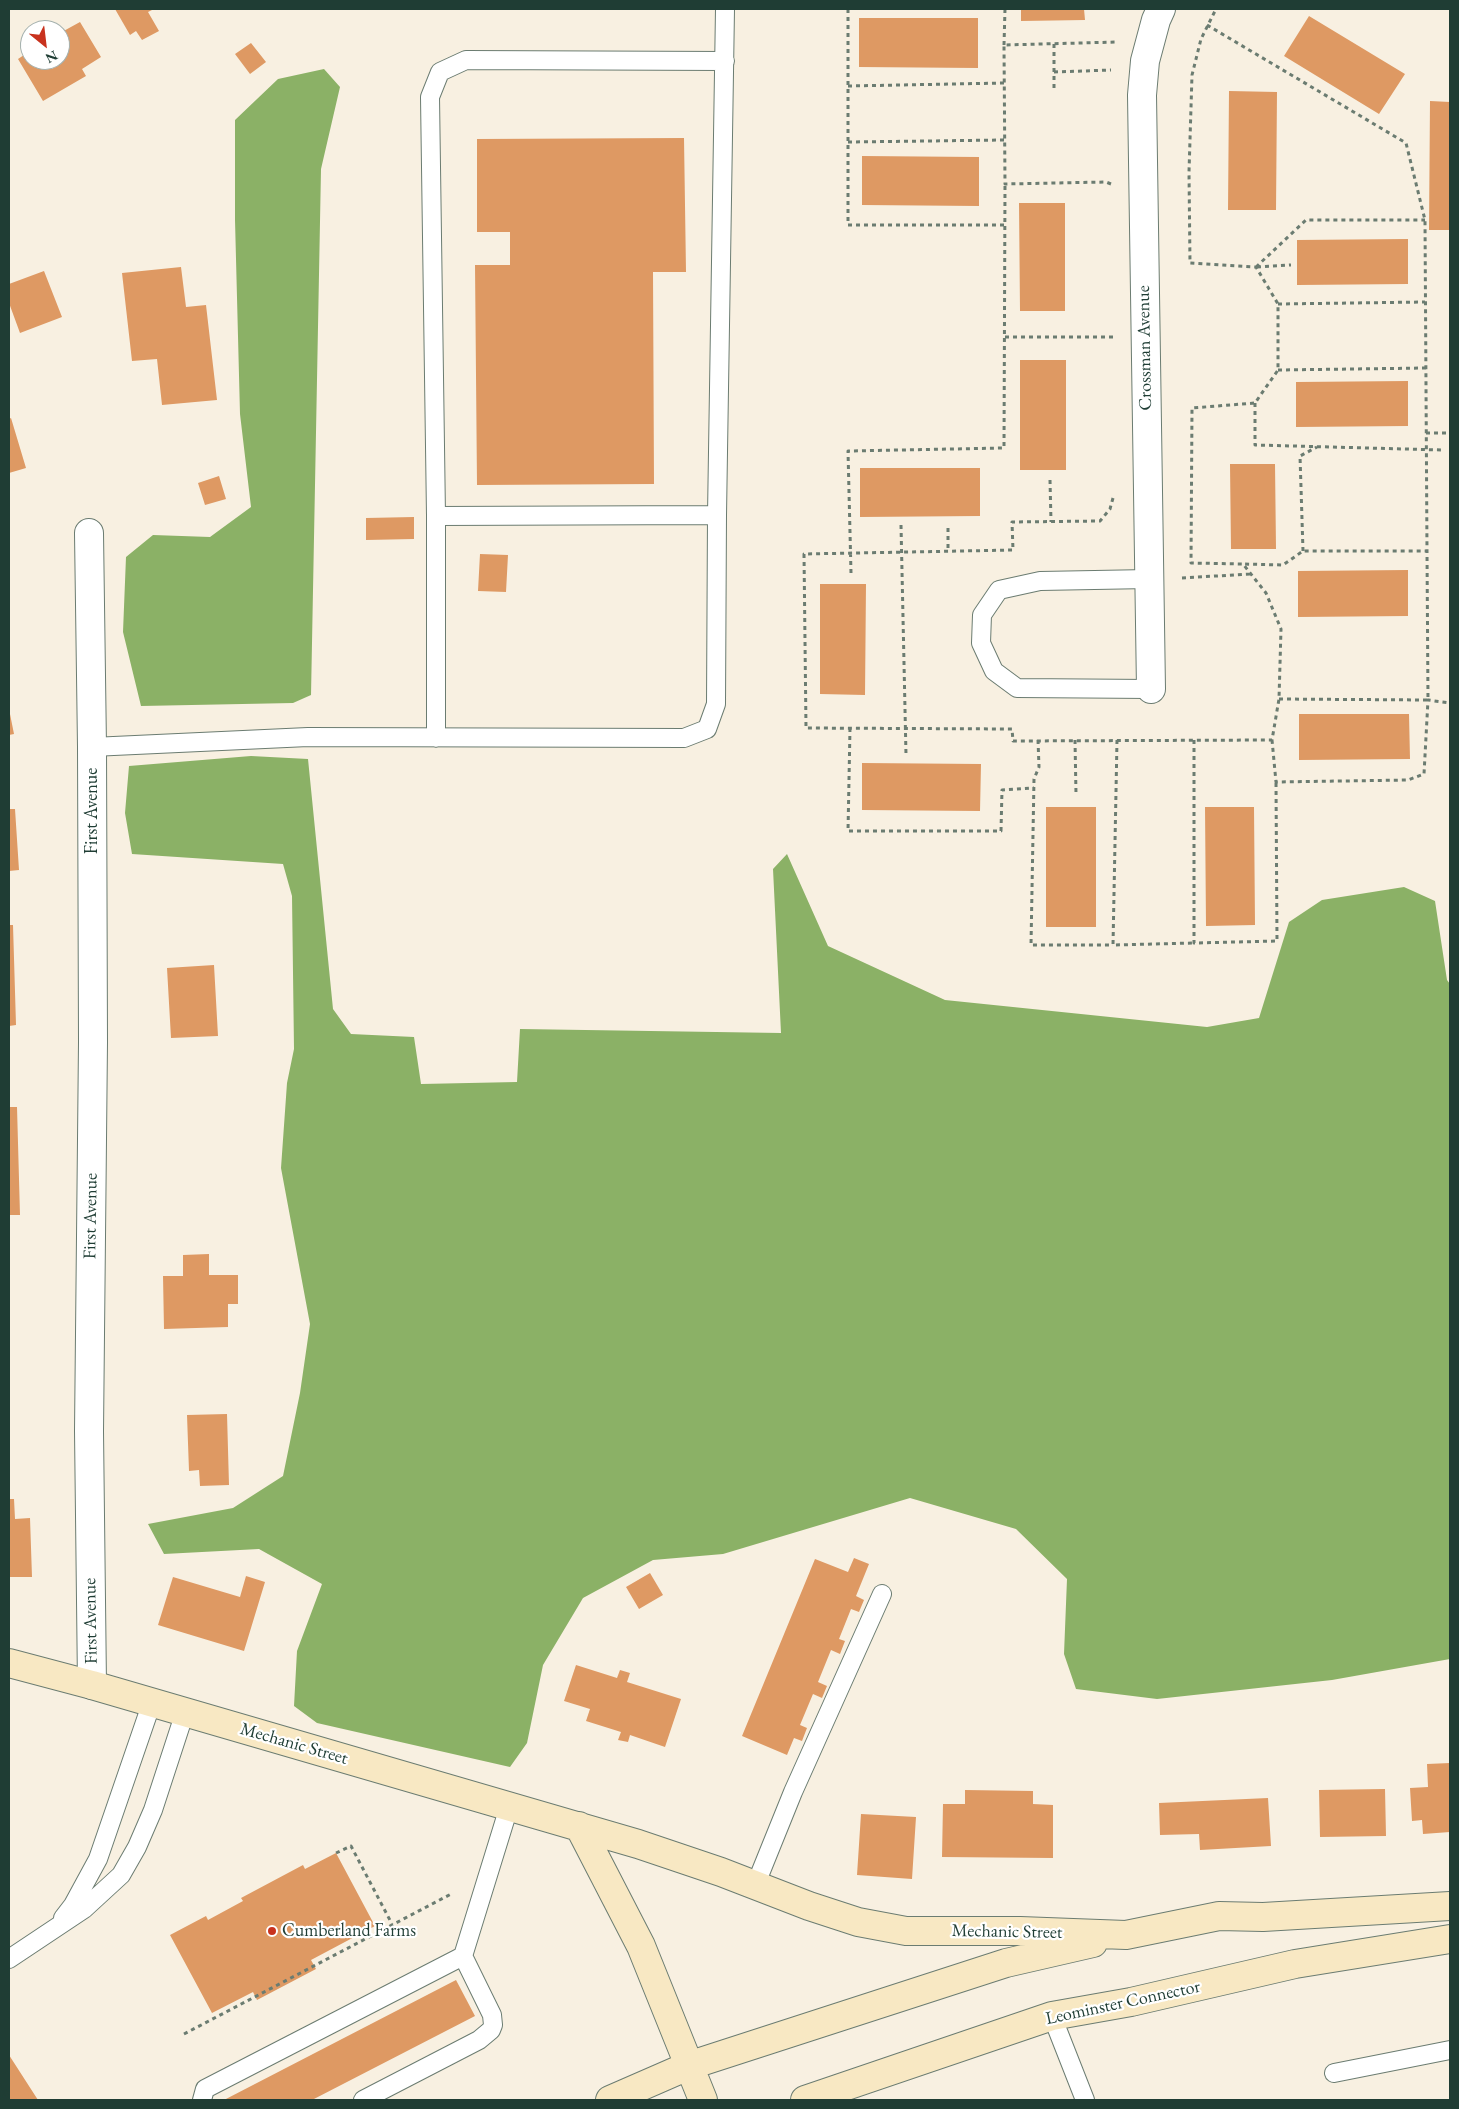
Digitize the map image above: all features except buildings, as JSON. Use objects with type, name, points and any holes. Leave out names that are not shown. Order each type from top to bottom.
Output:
[{"type":"main road","name":"Mechanic Street","points":[[9,1663],[152,1702],[579,1826],[721,1872],[858,1922],[906,1931],[1020,1931],[1126,1935],[1219,1916],[1263,1917],[1450,1906]]},
{"type":"main road","points":[[579,1826],[641,1946],[703,2100]]},
{"type":"main road","points":[[610,2100],[688,2066],[1006,1963],[1126,1935]]},
{"type":"main road","name":"Leominster Connector","points":[[805,2100],[1052,2016],[1131,2002],[1295,1964],[1450,1939]]},
{"type":"street","name":"Crossman Avenue","points":[[1150,689],[1142,95],[1144,68],[1156,20],[1161,9]]},
{"type":"street","name":"First Avenue","points":[[89,533],[92,747],[89,1431],[92,1685]]},
{"type":"lane","points":[[92,747],[308,737],[684,738],[708,729],[716,704],[717,515],[726,9]]},
{"type":"lane","points":[[436,738],[436,516],[430,96],[440,72],[466,60],[725,62]]},
{"type":"lane","points":[[436,516],[717,515]]},
{"type":"lane","points":[[1149,579],[1040,581],[999,590],[982,615],[981,643],[994,671],[1017,688],[1150,689]]},
{"type":"lane","points":[[755,1886],[793,1792],[882,1594]]},
{"type":"lane","points":[[58,1926],[73,1905],[98,1859],[152,1702]]},
{"type":"lane","points":[[9,1959],[84,1910],[121,1875],[137,1847],[153,1810],[185,1712]]},
{"type":"lane","points":[[363,2100],[479,2040],[493,2025],[492,2015],[463,1956],[509,1807]]},
{"type":"lane","points":[[202,2100],[205,2089],[463,1956]]},
{"type":"lane","points":[[1052,2016],[1085,2100]]},
{"type":"lane","points":[[1334,2072],[1450,2050]]},
{"type":"path","points":[[848,9],[848,225],[1005,225]]},
{"type":"path","points":[[850,573],[848,451],[1004,448],[1005,9]]},
{"type":"path","points":[[1216,9],[1201,39],[1192,75],[1189,172],[1190,263],[1256,267],[1291,265]]},
{"type":"path","points":[[1207,25],[1406,143],[1425,220],[1428,700],[1424,774],[1408,780],[1276,782]]},
{"type":"path","points":[[1004,45],[1118,42],[1120,35]]},
{"type":"path","points":[[1054,44],[1054,91]]},
{"type":"path","points":[[1054,72],[1144,68]]},
{"type":"path","points":[[848,86],[1004,84]]},
{"type":"path","points":[[848,142],[1005,140]]},
{"type":"path","points":[[1005,184],[1106,182],[1114,186]]},
{"type":"path","points":[[1256,267],[1306,220],[1425,220]]},
{"type":"path","points":[[1256,267],[1278,304],[1278,370],[1256,403],[1256,445],[1442,450]]},
{"type":"path","points":[[1278,304],[1425,302]]},
{"type":"path","points":[[1114,327],[1114,346]]},
{"type":"path","points":[[1005,337],[1114,337]]},
{"type":"path","points":[[1278,370],[1426,368]]},
{"type":"path","points":[[1256,403],[1192,408],[1191,563],[1282,565],[1303,551],[1427,551]]},
{"type":"path","points":[[1426,433],[1450,433]]},
{"type":"path","points":[[1303,551],[1300,456],[1318,447]]},
{"type":"path","points":[[1050,480],[1052,522]]},
{"type":"path","points":[[1113,497],[1110,509],[1100,521],[1012,522],[1013,550],[804,554],[806,728],[1012,729],[1013,741],[1272,740]]},
{"type":"path","points":[[902,525],[906,755]]},
{"type":"path","points":[[948,528],[948,551]]},
{"type":"path","points":[[1038,740],[1039,767],[1034,778],[1031,945],[1277,941],[1276,782],[1272,740],[1279,699],[1281,630],[1266,593],[1243,564]]},
{"type":"path","points":[[1149,579],[1251,574]]},
{"type":"path","points":[[1279,699],[1428,700],[1450,703]]},
{"type":"path","points":[[850,728],[848,831],[1001,831],[1002,790],[1034,788]]},
{"type":"path","points":[[1075,740],[1076,794]]},
{"type":"path","points":[[1113,945],[1117,740]]},
{"type":"path","points":[[1194,740],[1194,943]]},
{"type":"path","points":[[336,1853],[351,1846],[392,1924]]},
{"type":"path","points":[[184,2034],[458,1890]]},
{"type":"green space","points":[[324,69],[340,87],[321,169],[311,695],[293,703],[141,706],[123,632],[126,557],[153,535],[210,537],[251,507],[240,414],[235,220],[235,120],[278,79]]},
{"type":"green space","points":[[251,756],[308,759],[333,1009],[351,1034],[414,1037],[421,1084],[517,1082],[520,1029],[781,1033],[773,869],[787,854],[828,946],[945,1000],[1207,1027],[1259,1018],[1289,922],[1322,900],[1404,887],[1435,901],[1447,980],[1450,984],[1450,1659],[1332,1680],[1157,1699],[1076,1689],[1064,1654],[1067,1579],[1016,1529],[910,1498],[723,1554],[653,1560],[583,1598],[543,1665],[527,1743],[510,1767],[317,1723],[294,1706],[297,1651],[322,1584],[259,1549],[164,1554],[148,1524],[233,1508],[283,1476],[300,1393],[310,1324],[281,1168],[287,1083],[294,1049],[292,896],[283,864],[132,854],[125,813],[129,766]]},
{"type":"place","name":"Cumberland Farms","points":[[272,1931]]}]
